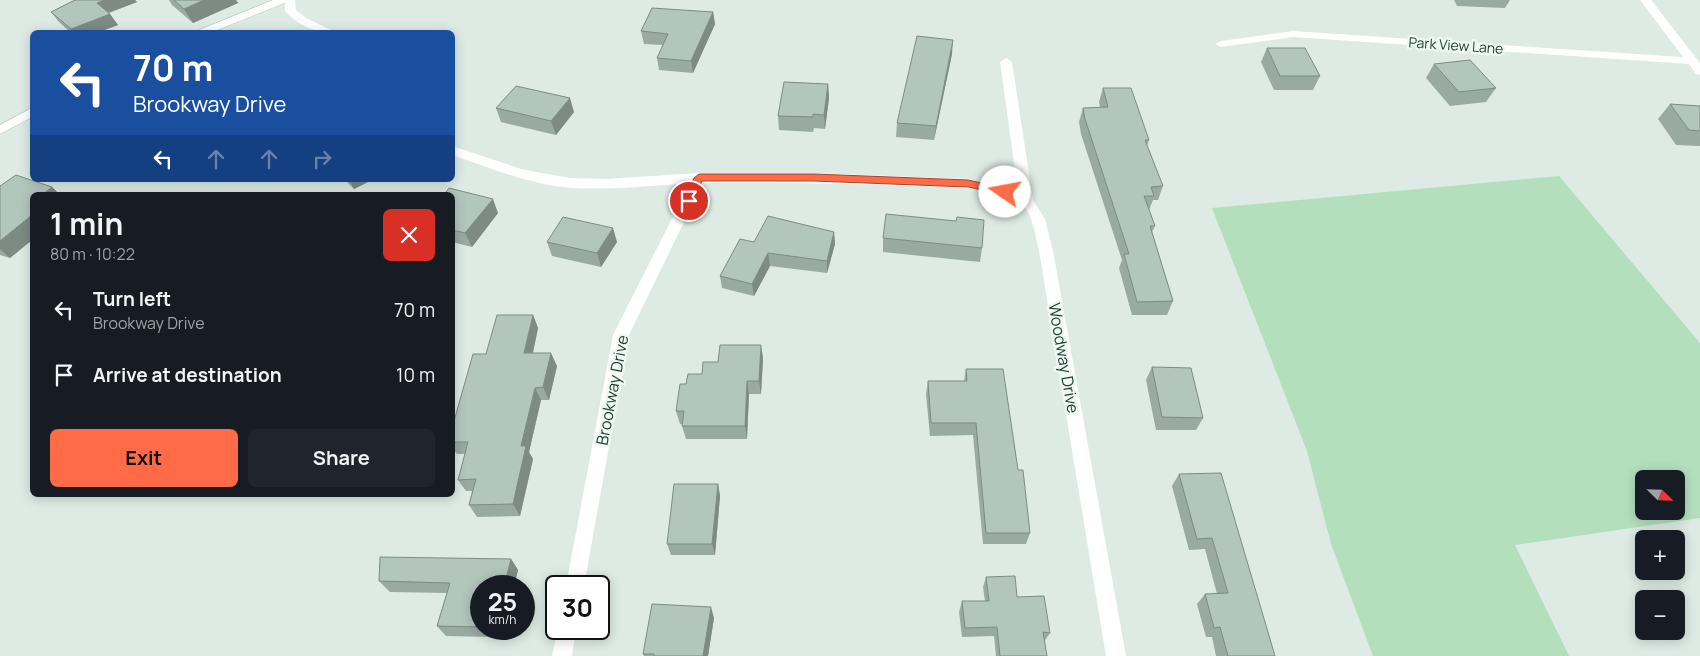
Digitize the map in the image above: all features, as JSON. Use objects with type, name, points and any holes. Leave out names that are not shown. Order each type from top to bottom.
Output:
[{"type":"street","points":[[208,30],[282,0]]},
{"type":"street","points":[[290,0],[291,11],[302,20],[324,30]]},
{"type":"street","points":[[1645,0],[1700,71]]},
{"type":"street","name":"Park View Lane","points":[[1220,44],[1292,34],[1692,60]]},
{"type":"street","name":"Woodway Drive","points":[[1006,62],[1026,200],[1038,219],[1046,251],[1116,656]]},
{"type":"street","points":[[0,130],[30,113]]},
{"type":"street","points":[[455,151],[519,172],[569,183],[606,184],[699,178],[814,178],[968,184],[1005,192],[1026,200]]},
{"type":"street","name":"Brookway Drive","points":[[577,575],[622,334],[699,178]]},
{"type":"street","points":[[562,656],[565,640]]},
{"type":"green space","points":[[1559,176],[1700,343],[1700,518],[1515,545],[1569,656],[1373,656],[1331,544],[1307,451],[1212,208]]},
{"type":"building","points":[[75,0],[105,0],[97,3],[110,14],[71,29],[51,12]]},
{"type":"building","points":[[174,0],[204,0],[184,9]]},
{"type":"building","points":[[652,8],[713,12],[691,61],[657,58],[668,34],[641,31]]},
{"type":"building","points":[[917,36],[953,40],[936,126],[897,123]]},
{"type":"building","points":[[1267,48],[1305,48],[1320,76],[1280,76]]},
{"type":"building","points":[[1470,60],[1496,88],[1459,92],[1434,64]]},
{"type":"building","points":[[784,82],[828,84],[824,115],[813,114],[813,117],[778,116]]},
{"type":"building","points":[[516,86],[570,98],[551,121],[496,108]]},
{"type":"building","points":[[1103,88],[1131,88],[1149,140],[1145,140],[1163,186],[1151,187],[1154,196],[1144,196],[1155,226],[1150,226],[1173,301],[1137,302],[1124,254],[1129,254],[1083,108],[1108,107]]},
{"type":"building","points":[[1670,104],[1700,106],[1700,131],[1689,130]]},
{"type":"building","points":[[16,175],[30,180],[30,182],[37,182],[52,187],[46,192],[30,192],[30,217],[0,241],[0,186]]},
{"type":"building","points":[[449,188],[493,199],[465,233],[455,231],[455,192],[446,192]]},
{"type":"building","points":[[886,214],[956,221],[957,217],[984,220],[982,248],[883,238]]},
{"type":"building","points":[[768,216],[834,232],[827,261],[768,253],[752,284],[720,276],[740,239],[754,242]]},
{"type":"building","points":[[563,217],[613,228],[597,253],[547,242]]},
{"type":"building","points":[[497,315],[533,315],[524,353],[551,353],[543,387],[535,388],[521,446],[526,446],[513,504],[469,505],[476,479],[458,480],[468,442],[455,442],[455,417],[473,354],[486,354]]},
{"type":"building","points":[[720,345],[761,345],[759,381],[747,381],[745,426],[682,426],[684,411],[676,411],[680,384],[686,384],[688,374],[702,374],[703,362],[718,362]]},
{"type":"building","points":[[1152,367],[1191,368],[1203,418],[1162,417]]},
{"type":"building","points":[[966,369],[1003,369],[1018,470],[1023,470],[1030,533],[986,533],[976,423],[931,423],[928,381],[967,381]]},
{"type":"building","points":[[1221,473],[1275,656],[1228,656],[1220,627],[1214,628],[1205,594],[1228,593],[1212,538],[1197,539],[1179,474]]},
{"type":"building","points":[[674,484],[718,484],[712,544],[667,544]]},
{"type":"building","points":[[380,557],[511,559],[507,575],[470,575],[470,627],[437,626],[450,583],[379,581]]},
{"type":"building","points":[[1015,576],[1017,597],[1044,596],[1050,633],[1043,632],[1047,656],[1000,656],[997,627],[965,628],[962,601],[989,601],[986,577]]},
{"type":"building","points":[[652,604],[711,607],[703,656],[654,656],[654,654],[643,654]]},
{"type":"route","points":[[689,201],[699,178],[814,178],[968,184],[1005,192]]}]
